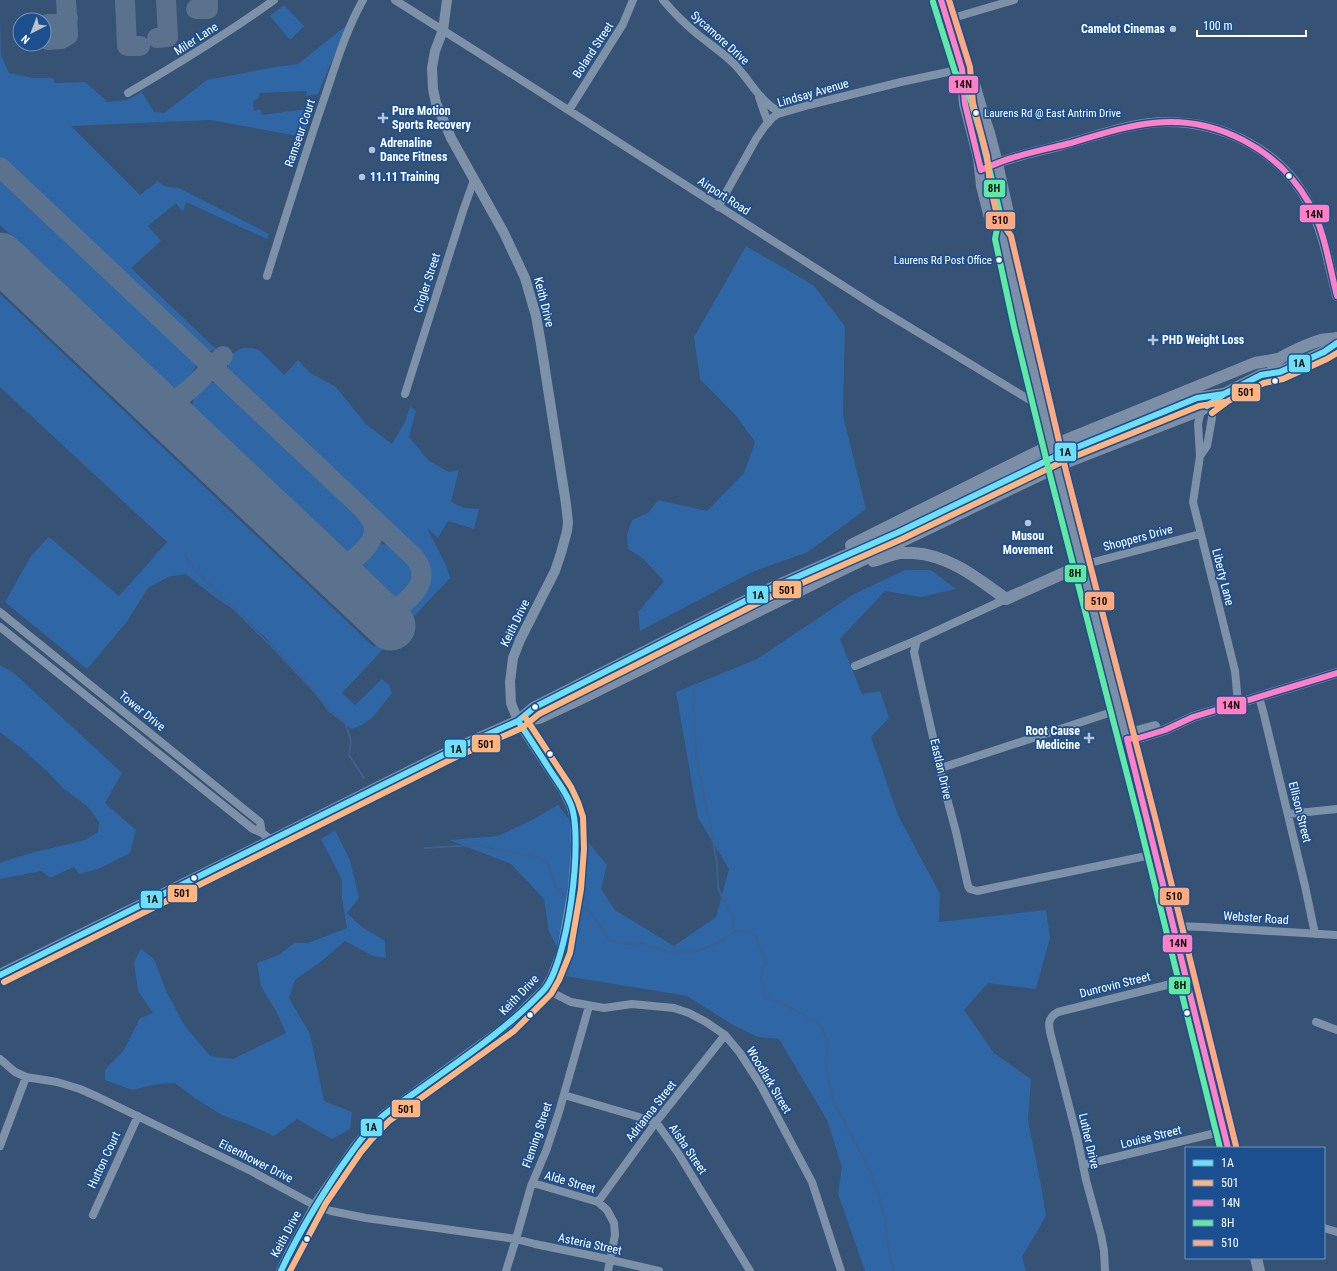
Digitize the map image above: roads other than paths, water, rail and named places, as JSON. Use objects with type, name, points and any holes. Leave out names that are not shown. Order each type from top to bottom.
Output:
[{"type":"main road","points":[[940,0],[962,69],[965,104],[981,170],[982,186],[990,218],[1003,238],[1022,325],[1043,408],[1059,453],[1058,473],[1156,854],[1228,1147]]},
{"type":"main road","points":[[962,69],[976,88],[997,163],[1008,213],[1003,238]]},
{"type":"main road","points":[[0,975],[273,841],[453,750],[518,721],[535,707],[728,611],[836,552],[1059,453],[1255,363],[1278,359],[1322,340],[1337,338]]},
{"type":"main road","points":[[1261,375],[1280,372],[1324,352],[1337,343]]},
{"type":"main road","points":[[1059,453],[1201,410],[1224,394],[1261,375],[1278,359]]},
{"type":"main road","points":[[518,721],[539,718],[546,715],[828,576],[1059,453],[1197,398],[1224,394]]},
{"type":"main road","points":[[828,576],[900,553],[923,554],[954,564],[973,575],[1006,599],[1082,565]]},
{"type":"main road","points":[[1256,1259],[1259,1271]]},
{"type":"street","name":"Miler Lane","points":[[128,93],[178,65],[238,26],[274,0]]},
{"type":"street","name":"Ramseur Court","points":[[267,276],[307,146],[342,45],[350,25],[363,0]]},
{"type":"street","name":"Airport Road","points":[[394,0],[878,308],[1043,408]]},
{"type":"street","name":"Keith Drive","points":[[281,1271],[316,1206],[354,1147],[364,1135],[384,1115],[500,1032],[546,989],[562,951],[572,888],[577,832],[575,818],[564,790],[518,721],[511,703],[510,682],[512,658],[555,571],[565,540],[568,522],[541,344],[530,292],[518,261],[474,180],[444,122],[436,103],[433,89],[432,68],[435,52],[443,30],[447,0]]},
{"type":"street","name":"Boland Street","points":[[569,110],[623,24],[633,0]]},
{"type":"street","name":"Sycamore Drive","points":[[663,0],[684,23],[730,60],[739,69],[759,96],[770,107],[780,113]]},
{"type":"street","points":[[946,20],[1014,0]]},
{"type":"street","name":"Lindsay Avenue","points":[[718,207],[756,141],[772,118],[780,113],[809,104],[962,69]]},
{"type":"street","name":"Sycamore Drive","points":[[759,96],[768,123]]},
{"type":"street","points":[[981,170],[1005,160],[1128,127],[1167,122],[1196,124],[1227,132],[1252,144],[1265,153],[1282,168],[1301,190],[1316,218],[1337,296]]},
{"type":"street","name":"Crigler Street","points":[[405,394],[462,211],[474,180]]},
{"type":"street","name":"Liberty Lane","points":[[1197,398],[1201,410],[1198,424],[1200,456],[1193,502],[1235,671],[1238,703]]},
{"type":"street","name":"Liberty Lane","points":[[1200,456],[1207,446],[1212,418],[1212,402]]},
{"type":"street","name":"Shoppers Drive","points":[[1082,565],[1200,534]]},
{"type":"street","points":[[855,666],[917,640],[1006,599]]},
{"type":"street","name":"Tower Drive","points":[[0,612],[260,822],[262,833]]},
{"type":"street","name":"Tower Drive","points":[[0,627],[253,829],[262,833],[273,841]]},
{"type":"street","name":"Eastlan Drive","points":[[917,640],[914,647],[914,657],[968,886],[977,891],[1156,854]]},
{"type":"street","points":[[1127,739],[1139,738],[1165,730],[1193,717],[1337,672]]},
{"type":"street","name":"Ellison Street","points":[[1259,697],[1288,814],[1315,934]]},
{"type":"street","points":[[941,768],[1118,710]]},
{"type":"street","points":[[1288,814],[1337,809]]},
{"type":"street","name":"Webster Road","points":[[1174,926],[1337,935]]},
{"type":"street","name":"Dunrovin Street","points":[[1051,1018],[1052,1015],[1058,1012],[1187,980]]},
{"type":"street","name":"Woodlark Street","points":[[546,989],[571,1002],[589,1006],[604,1008],[632,1004],[674,1008],[689,1013],[725,1035],[740,1053],[760,1084],[812,1182],[841,1271]]},
{"type":"street","name":"Fleming Street","points":[[506,1271],[533,1183],[546,1151],[564,1095],[589,1006]]},
{"type":"street","name":"Luther Drive","points":[[1051,1018],[1048,1024],[1101,1235],[1104,1251],[1105,1271]]},
{"type":"street","points":[[1316,1022],[1337,1030]]},
{"type":"street","name":"Adrianna Street","points":[[598,1202],[656,1122],[725,1035]]},
{"type":"street","name":"Eisenhower Drive","points":[[0,1059],[15,1072],[26,1077],[57,1082],[80,1089],[251,1171],[316,1206],[331,1211],[366,1218],[516,1238]]},
{"type":"street","points":[[0,1146],[26,1077]]},
{"type":"street","name":"Aisha Street","points":[[564,1095],[656,1122],[678,1153],[750,1271]]},
{"type":"street","name":"Hutton Court","points":[[92,1215],[138,1116]]},
{"type":"street","name":"Louise Street","points":[[1083,1165],[1224,1131]]},
{"type":"street","name":"Alde Street","points":[[533,1183],[598,1202],[607,1210],[614,1223],[615,1235],[608,1271]]},
{"type":"street","points":[[1325,1228],[1337,1232]]},
{"type":"street","name":"Asteria Street","points":[[516,1238],[535,1244],[658,1271]]},
{"type":"waterway","points":[[185,556],[196,571],[300,675],[329,711],[345,722],[351,741],[349,755],[364,778]]},
{"type":"waterway","points":[[693,689],[696,754],[717,863],[718,887],[723,901],[732,913],[735,932],[745,930],[755,936],[766,963],[761,973],[765,996],[770,1000],[788,1006],[806,1016],[822,1028],[828,1043],[826,1061],[829,1083],[834,1102],[871,1173],[883,1210],[890,1256],[894,1271]]},
{"type":"waterway","points":[[425,848],[475,845],[544,859],[548,864],[555,885],[564,895]]},
{"type":"waterway","points":[[578,904],[590,912],[607,937],[617,943],[640,944],[666,951],[686,952],[711,946],[735,932]]},
{"type":"place","name":"Camelot Cinemas","points":[[1173,29]]},
{"type":"place","name":"Laurens Rd @ East Antrim Drive","points":[[976,113]]},
{"type":"place","name":"Pure Motion Sports Recovery","points":[[383,118]]},
{"type":"place","name":"Adrenaline Dance Fitness","points":[[372,150]]},
{"type":"place","name":"11.11 Training","points":[[362,177]]},
{"type":"place","name":"Laurens Rd Post Office","points":[[999,260]]},
{"type":"place","name":"PHD Weight Loss","points":[[1153,340]]},
{"type":"place","name":"Musou Movement","points":[[1028,523]]},
{"type":"place","name":"Root Cause Medicine","points":[[1089,738]]}]
